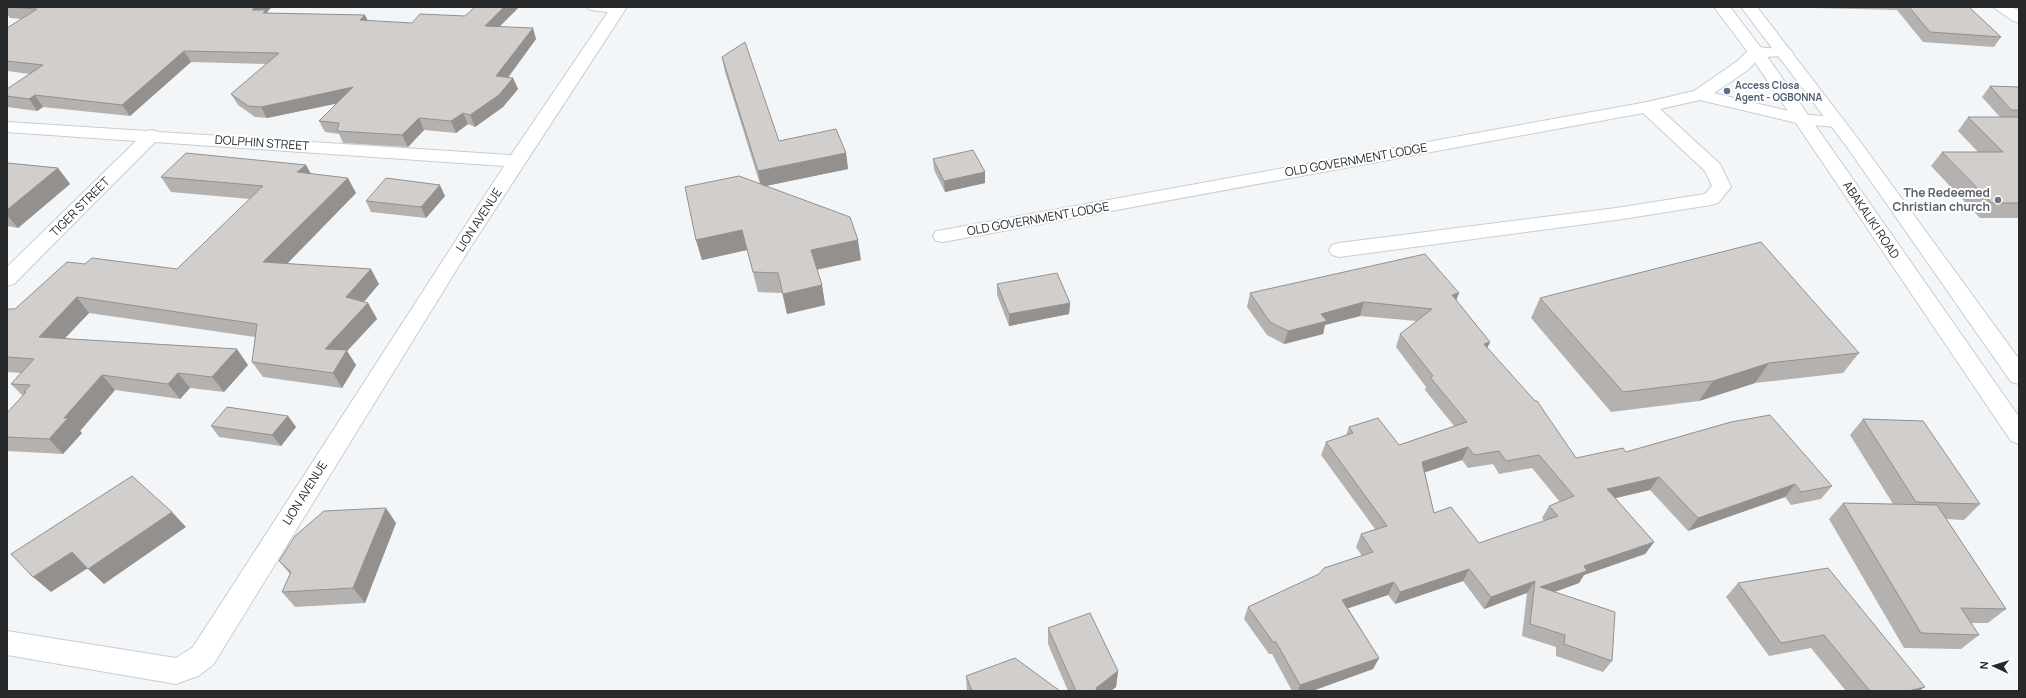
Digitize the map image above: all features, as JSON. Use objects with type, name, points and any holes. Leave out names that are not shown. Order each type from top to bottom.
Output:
[{"type":"street","points":[[595,7],[619,8]]},
{"type":"street","name":"ABAKALIKI ROAD","points":[[1722,7],[1756,52],[2019,435]]},
{"type":"street","points":[[1749,7],[1836,122],[2019,376]]},
{"type":"street","points":[[2001,7],[2019,18]]},
{"type":"street","name":"LION AVENUE","points":[[7,643],[176,671],[192,664],[203,656],[393,352],[584,57],[619,8]]},
{"type":"street","points":[[1756,52],[1785,53]]},
{"type":"street","name":"OLD GOVERNMENT LODGE","points":[[943,236],[1647,107],[1700,95],[1742,66],[1756,52]]},
{"type":"street","points":[[1700,95],[1801,119],[1836,122]]},
{"type":"street","points":[[1339,250],[1711,199],[1722,187],[1713,168],[1647,107]]},
{"type":"street","name":"DOLPHIN STREET","points":[[7,127],[152,135],[518,161]]},
{"type":"street","name":"TIGER STREET","points":[[7,279],[152,135]]},
{"type":"building","points":[[7,7],[255,7],[252,10],[266,10],[263,13],[365,15],[360,20],[412,23],[420,14],[465,16],[475,7],[504,7],[485,26],[533,28],[496,76],[513,78],[499,95],[470,115],[463,113],[451,121],[419,118],[402,135],[337,131],[339,123],[319,121],[353,87],[261,107],[248,106],[231,94],[279,53],[184,51],[122,105],[35,95],[29,99],[7,96],[7,89],[43,65],[7,61],[7,28],[37,9]]},
{"type":"building","points":[[1909,7],[1969,7],[2001,37],[1930,32]]},
{"type":"building","points":[[745,42],[779,141],[836,129],[846,153],[758,171],[722,57]]},
{"type":"building","points":[[1990,86],[2019,87],[2019,110],[2011,110]]},
{"type":"building","points":[[1968,117],[2019,117],[2019,203],[1992,203],[1942,152],[2003,152]]},
{"type":"building","points":[[973,150],[985,172],[944,181],[933,159]]},
{"type":"building","points":[[186,153],[306,165],[297,172],[348,178],[263,262],[371,269],[346,297],[368,303],[325,349],[347,350],[333,373],[252,362],[257,324],[77,297],[39,337],[237,349],[212,377],[178,373],[168,384],[102,375],[64,418],[68,418],[49,439],[7,437],[7,413],[26,392],[24,392],[30,385],[11,384],[34,359],[7,357],[7,309],[15,309],[67,262],[85,264],[92,258],[177,269],[263,186],[161,177]]},
{"type":"building","points":[[7,163],[58,168],[7,210]]},
{"type":"building","points":[[739,176],[850,217],[858,240],[811,250],[822,285],[783,294],[778,273],[753,272],[742,230],[696,240],[685,187]]},
{"type":"building","points":[[386,178],[440,185],[421,207],[366,201]]},
{"type":"building","points":[[1761,242],[1859,353],[1769,363],[1713,381],[1623,392],[1540,298]]},
{"type":"building","points":[[1425,254],[1459,293],[1452,295],[1490,342],[1484,344],[1535,401],[1537,401],[1576,458],[1623,448],[1626,452],[1731,422],[1770,415],[1832,486],[1801,492],[1795,484],[1698,518],[1659,477],[1607,489],[1654,542],[1584,566],[1587,571],[1540,587],[1615,612],[1612,661],[1564,644],[1565,635],[1530,624],[1535,581],[1491,597],[1469,569],[1400,592],[1394,582],[1342,600],[1379,658],[1300,685],[1276,642],[1273,642],[1248,607],[1319,574],[1324,568],[1373,552],[1361,534],[1387,526],[1326,442],[1353,433],[1349,427],[1378,418],[1399,445],[1467,422],[1430,377],[1433,376],[1400,334],[1432,309],[1364,302],[1321,314],[1327,321],[1288,331],[1270,322],[1250,293]],"holes":[[[1468,447],[1474,455],[1499,451],[1506,461],[1539,455],[1574,496],[1549,506],[1558,516],[1479,543],[1451,507],[1434,513],[1422,462]]]},
{"type":"building","points":[[1057,273],[1070,303],[1009,314],[997,284]]},
{"type":"building","points":[[227,407],[288,416],[272,435],[211,426]]},
{"type":"building","points":[[1863,419],[1923,421],[1980,504],[1916,502]]},
{"type":"building","points":[[132,476],[172,512],[88,569],[72,552],[33,577],[11,554]]},
{"type":"building","points":[[1843,503],[1937,505],[2006,609],[1961,608],[1979,635],[1921,633]]},
{"type":"building","points":[[386,508],[353,588],[282,592],[291,572],[279,561],[295,536],[324,511]]},
{"type":"building","points":[[1828,568],[1925,687],[1908,691],[1870,691],[1824,635],[1781,643],[1738,583]]},
{"type":"building","points":[[1090,613],[1118,671],[1096,688],[1097,691],[1076,691],[1048,628]]},
{"type":"building","points":[[1015,658],[1060,691],[972,691],[966,676]]},
{"type":"place","name":"Access Closa Agent - OGBONNA","points":[[1727,91]]},
{"type":"place","name":"The Redeemed Christian church","points":[[1998,200]]}]
